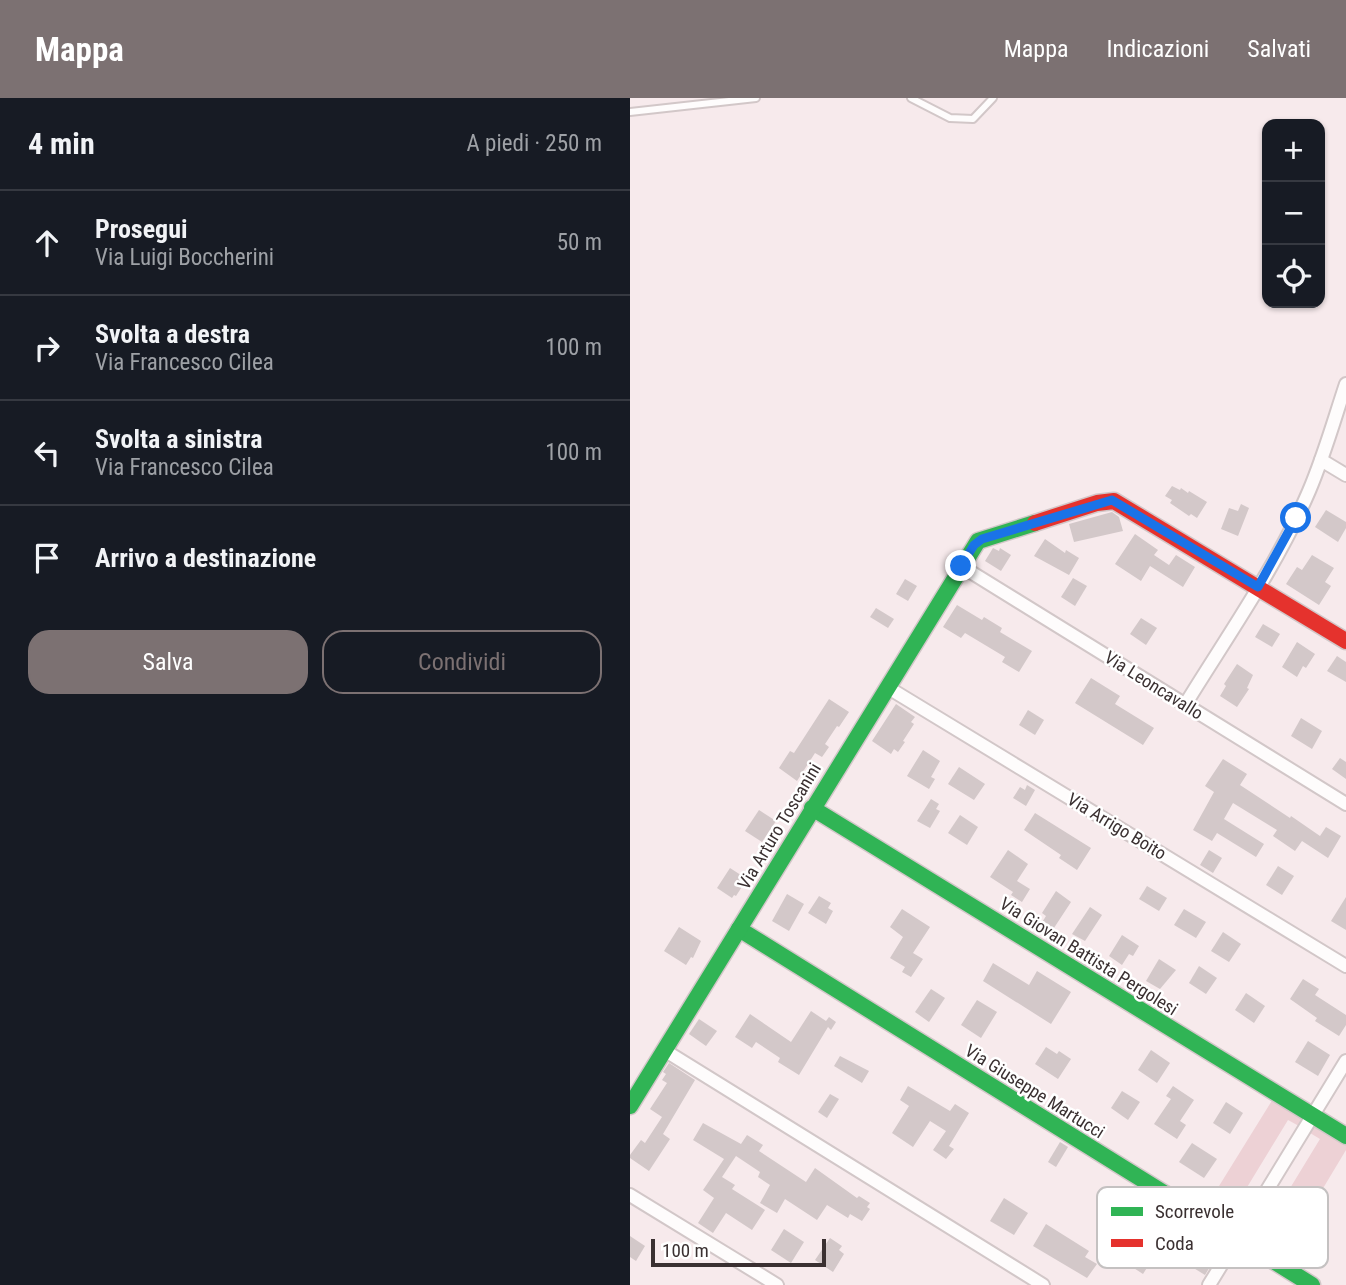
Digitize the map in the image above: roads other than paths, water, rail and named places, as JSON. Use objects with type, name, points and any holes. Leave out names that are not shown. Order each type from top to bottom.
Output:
[{"type":"street","points":[[1185,705],[1258,587],[1296,518],[1321,460],[1346,384]]},
{"type":"street","points":[[1321,460],[1346,475]]},
{"type":"street","name":"Via Arturo Toscanini","points":[[630,1106],[974,545],[982,539],[1112,500],[1346,641]]},
{"type":"street","name":"Via Leoncavallo","points":[[961,566],[1346,804]]},
{"type":"street","name":"Via Arrigo Boito","points":[[887,687],[1346,966]]},
{"type":"street","name":"Via Giovan Battista Pergolesi","points":[[813,808],[1346,1136]]},
{"type":"street","name":"Via Giuseppe Martucci","points":[[739,929],[1152,1187]]},
{"type":"street","points":[[664,1050],[1043,1285]]},
{"type":"street","points":[[1269,1187],[1346,1061]]},
{"type":"street","points":[[630,1195],[777,1285]]},
{"type":"street","points":[[1209,1285],[1220,1268]]},
{"type":"street","name":"Via Giuseppe Martucci","points":[[1284,1268],[1312,1285]]},
{"type":"lane","points":[[630,112],[756,98]]},
{"type":"lane","points":[[911,98],[950,118],[973,119],[993,98]]}]
